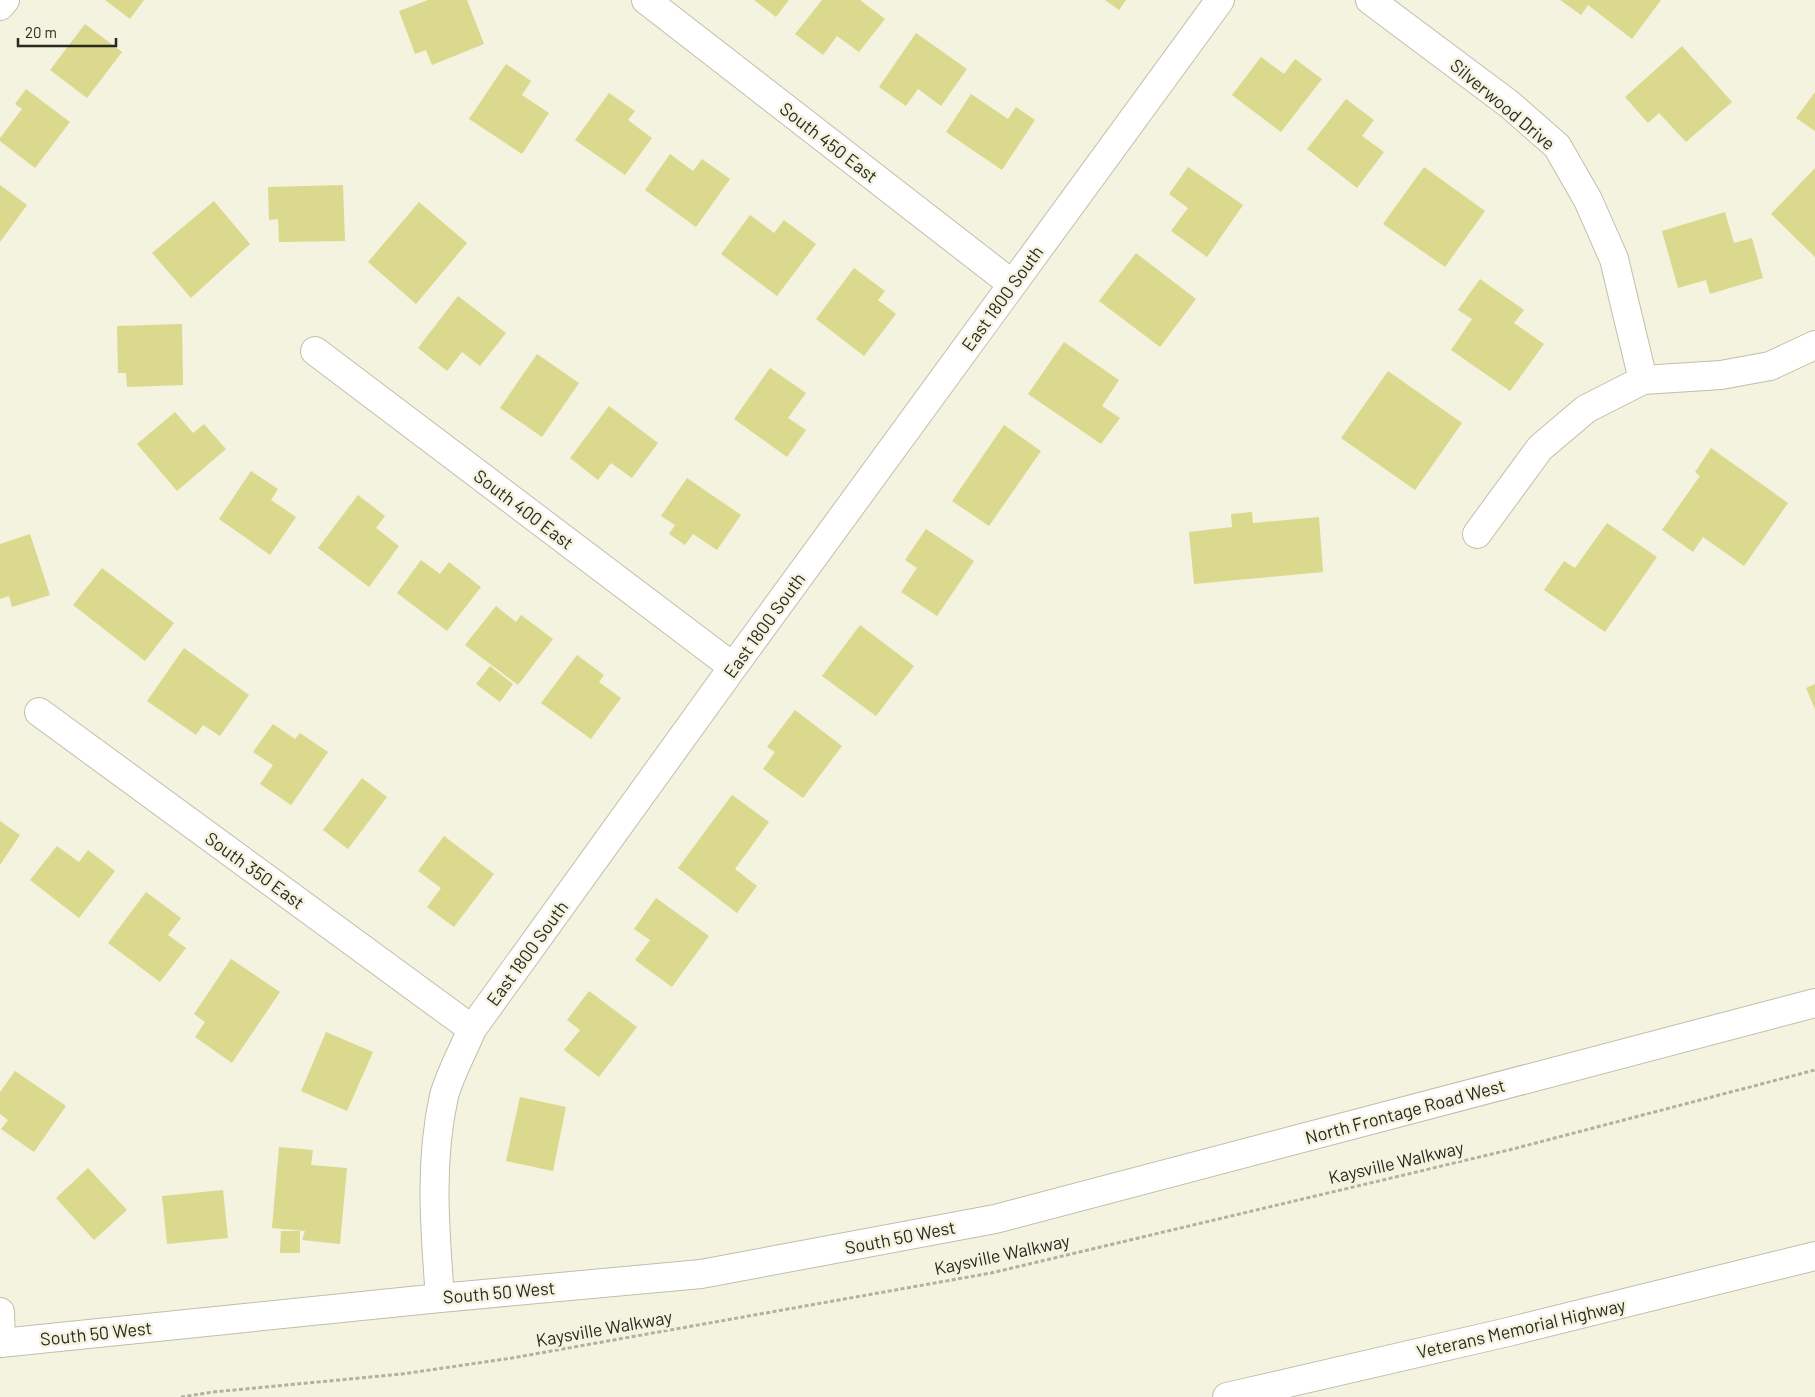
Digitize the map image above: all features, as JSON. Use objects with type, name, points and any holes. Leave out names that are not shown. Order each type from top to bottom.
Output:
[{"type":"main road","points":[[0,6],[5,0]]},
{"type":"main road","name":"South 450 East","points":[[646,0],[1012,284]]},
{"type":"main road","name":"East 1800 South","points":[[440,1298],[434,1220],[434,1157],[445,1095],[472,1029],[733,666],[1220,0]]},
{"type":"main road","name":"Silverwood Drive","points":[[1370,0],[1509,104],[1557,146],[1588,200],[1614,259],[1644,380]]},
{"type":"main road","points":[[1477,534],[1540,448],[1586,409],[1644,380],[1721,375],[1770,366],[1815,345]]},
{"type":"main road","name":"South 400 East","points":[[315,351],[733,666]]},
{"type":"main road","name":"South 350 East","points":[[39,712],[472,1029]]},
{"type":"main road","name":"North Frontage Road West","points":[[995,1219],[1815,1003]]},
{"type":"main road","name":"South 50 West","points":[[1,1343],[440,1298],[702,1274],[995,1219]]},
{"type":"main road","name":"Veterans Memorial Highway","points":[[1227,1397],[1508,1332],[1815,1256]]},
{"type":"main road","points":[[0,1312],[1,1343]]},
{"type":"path","name":"Kaysville Walkway","points":[[181,1397],[213,1392],[402,1374],[512,1358],[991,1273],[1509,1150],[1815,1070]]},
{"type":"building","points":[[105,0],[144,0],[130,19]]},
{"type":"building","points":[[428,0],[467,0],[484,44],[432,65],[426,50],[415,54],[399,11]]},
{"type":"building","points":[[754,0],[789,0],[776,17]]},
{"type":"building","points":[[822,0],[860,0],[885,19],[859,52],[837,36],[823,55],[795,34]]},
{"type":"building","points":[[1105,0],[1126,0],[1119,10]]},
{"type":"building","points":[[1560,0],[1661,0],[1632,39],[1588,5],[1581,15]]},
{"type":"building","points":[[85,24],[122,52],[87,98],[50,70]]},
{"type":"building","points":[[916,33],[967,69],[941,106],[918,89],[906,106],[879,87]]},
{"type":"building","points":[[1682,46],[1732,102],[1686,142],[1659,113],[1648,123],[1625,97]]},
{"type":"building","points":[[1261,57],[1284,74],[1295,59],[1322,79],[1281,132],[1232,95]]},
{"type":"building","points":[[506,64],[531,81],[522,95],[549,113],[522,154],[469,119]]},
{"type":"building","points":[[26,89],[70,122],[35,168],[0,141],[0,138],[22,109],[15,104]]},
{"type":"building","points":[[1815,92],[1815,131],[1796,118]]},
{"type":"building","points":[[609,93],[635,111],[628,120],[652,138],[625,175],[575,140]]},
{"type":"building","points":[[971,94],[1008,119],[1016,107],[1035,120],[1002,170],[946,132]]},
{"type":"building","points":[[1346,99],[1374,120],[1362,136],[1384,152],[1357,188],[1307,149]]},
{"type":"building","points":[[670,154],[693,171],[702,159],[730,179],[696,227],[645,190]]},
{"type":"building","points":[[1188,167],[1243,205],[1207,257],[1171,231],[1188,208],[1169,194]]},
{"type":"building","points":[[1424,167],[1485,211],[1445,267],[1383,224]]},
{"type":"building","points":[[1815,168],[1815,257],[1771,214]]},
{"type":"building","points":[[0,185],[27,205],[0,242]]},
{"type":"building","points":[[343,185],[345,241],[279,242],[278,219],[269,220],[268,187]]},
{"type":"building","points":[[214,201],[250,244],[191,298],[152,253]]},
{"type":"building","points":[[419,202],[467,243],[416,304],[368,262]]},
{"type":"building","points":[[1725,212],[1734,243],[1752,238],[1763,278],[1710,294],[1706,280],[1678,288],[1662,231]]},
{"type":"building","points":[[750,215],[774,233],[784,220],[816,244],[777,296],[721,254]]},
{"type":"building","points":[[1136,253],[1196,299],[1160,347],[1099,301]]},
{"type":"building","points":[[854,268],[885,291],[878,300],[896,314],[864,356],[816,319]]},
{"type":"building","points":[[1480,279],[1524,310],[1514,323],[1544,344],[1510,391],[1451,350],[1472,319],[1458,310]]},
{"type":"building","points":[[458,296],[506,333],[480,366],[462,352],[447,371],[418,348]]},
{"type":"building","points":[[182,324],[183,385],[127,387],[126,373],[118,373],[117,326]]},
{"type":"building","points":[[1064,342],[1119,380],[1102,406],[1120,418],[1101,444],[1028,394]]},
{"type":"building","points":[[537,354],[579,383],[542,437],[500,408]]},
{"type":"building","points":[[770,368],[806,393],[788,418],[806,430],[787,457],[734,419]]},
{"type":"building","points":[[1388,371],[1462,423],[1415,490],[1341,438]]},
{"type":"building","points":[[609,406],[658,443],[632,478],[611,463],[598,480],[570,458]]},
{"type":"building","points":[[175,412],[193,433],[204,424],[226,449],[177,491],[137,444]]},
{"type":"building","points":[[1004,425],[1041,451],[989,526],[952,501]]},
{"type":"building","points":[[1711,448],[1788,503],[1744,566],[1703,537],[1693,552],[1662,530],[1700,476],[1695,472]]},
{"type":"building","points":[[251,471],[278,489],[271,500],[296,517],[270,555],[219,519]]},
{"type":"building","points":[[687,478],[741,515],[717,550],[693,534],[685,545],[669,534],[675,525],[661,516]]},
{"type":"building","points":[[358,495],[385,516],[376,528],[399,546],[369,587],[318,548]]},
{"type":"building","points":[[1252,512],[1253,523],[1319,517],[1323,572],[1194,584],[1189,532],[1232,527],[1231,514]]},
{"type":"building","points":[[1607,523],[1657,557],[1605,632],[1544,590],[1564,561],[1575,568]]},
{"type":"building","points":[[926,529],[974,561],[937,616],[901,592],[917,568],[905,560]]},
{"type":"building","points":[[30,534],[50,595],[12,607],[9,596],[0,599],[0,544]]},
{"type":"building","points":[[421,560],[440,574],[449,562],[481,587],[447,631],[397,593]]},
{"type":"building","points":[[102,568],[174,623],[145,661],[73,605]]},
{"type":"building","points":[[496,606],[516,622],[521,615],[553,639],[518,685],[465,645]]},
{"type":"building","points":[[860,625],[914,666],[876,716],[822,676]]},
{"type":"building","points":[[184,648],[249,695],[220,736],[203,725],[196,735],[147,701]]},
{"type":"building","points":[[577,655],[604,675],[599,682],[621,698],[591,739],[541,703]]},
{"type":"building","points":[[490,666],[513,684],[500,702],[476,684]]},
{"type":"building","points":[[1815,684],[1815,709],[1806,688]]},
{"type":"building","points":[[795,710],[842,746],[803,798],[763,769],[775,752],[767,747]]},
{"type":"building","points":[[273,724],[295,739],[300,733],[328,752],[291,805],[260,784],[273,765],[253,752]]},
{"type":"building","points":[[362,778],[387,797],[348,849],[323,830]]},
{"type":"building","points":[[732,795],[769,822],[735,869],[757,886],[737,913],[678,868]]},
{"type":"building","points":[[0,821],[20,835],[0,865]]},
{"type":"building","points":[[444,836],[494,874],[454,927],[427,907],[441,888],[418,871]]},
{"type":"building","points":[[57,846],[79,862],[88,850],[115,871],[79,918],[30,880]]},
{"type":"building","points":[[146,892],[181,918],[168,935],[186,948],[160,982],[108,943]]},
{"type":"building","points":[[656,898],[709,936],[672,987],[635,960],[650,940],[634,929]]},
{"type":"building","points":[[231,959],[280,992],[232,1063],[195,1037],[205,1022],[194,1014]]},
{"type":"building","points":[[589,991],[637,1027],[599,1077],[564,1050],[580,1030],[567,1020]]},
{"type":"building","points":[[326,1032],[373,1052],[347,1111],[301,1091]]},
{"type":"building","points":[[15,1071],[66,1106],[34,1152],[1,1129],[8,1120],[0,1114],[0,1092]]},
{"type":"building","points":[[520,1097],[566,1107],[553,1171],[506,1161]]},
{"type":"building","points":[[279,1147],[313,1150],[311,1165],[347,1168],[340,1244],[302,1240],[305,1231],[272,1228]]},
{"type":"building","points":[[88,1168],[127,1210],[94,1240],[56,1198]]},
{"type":"building","points":[[223,1190],[228,1238],[167,1244],[162,1196]]},
{"type":"building","points":[[281,1231],[300,1231],[300,1253],[280,1253]]}]
